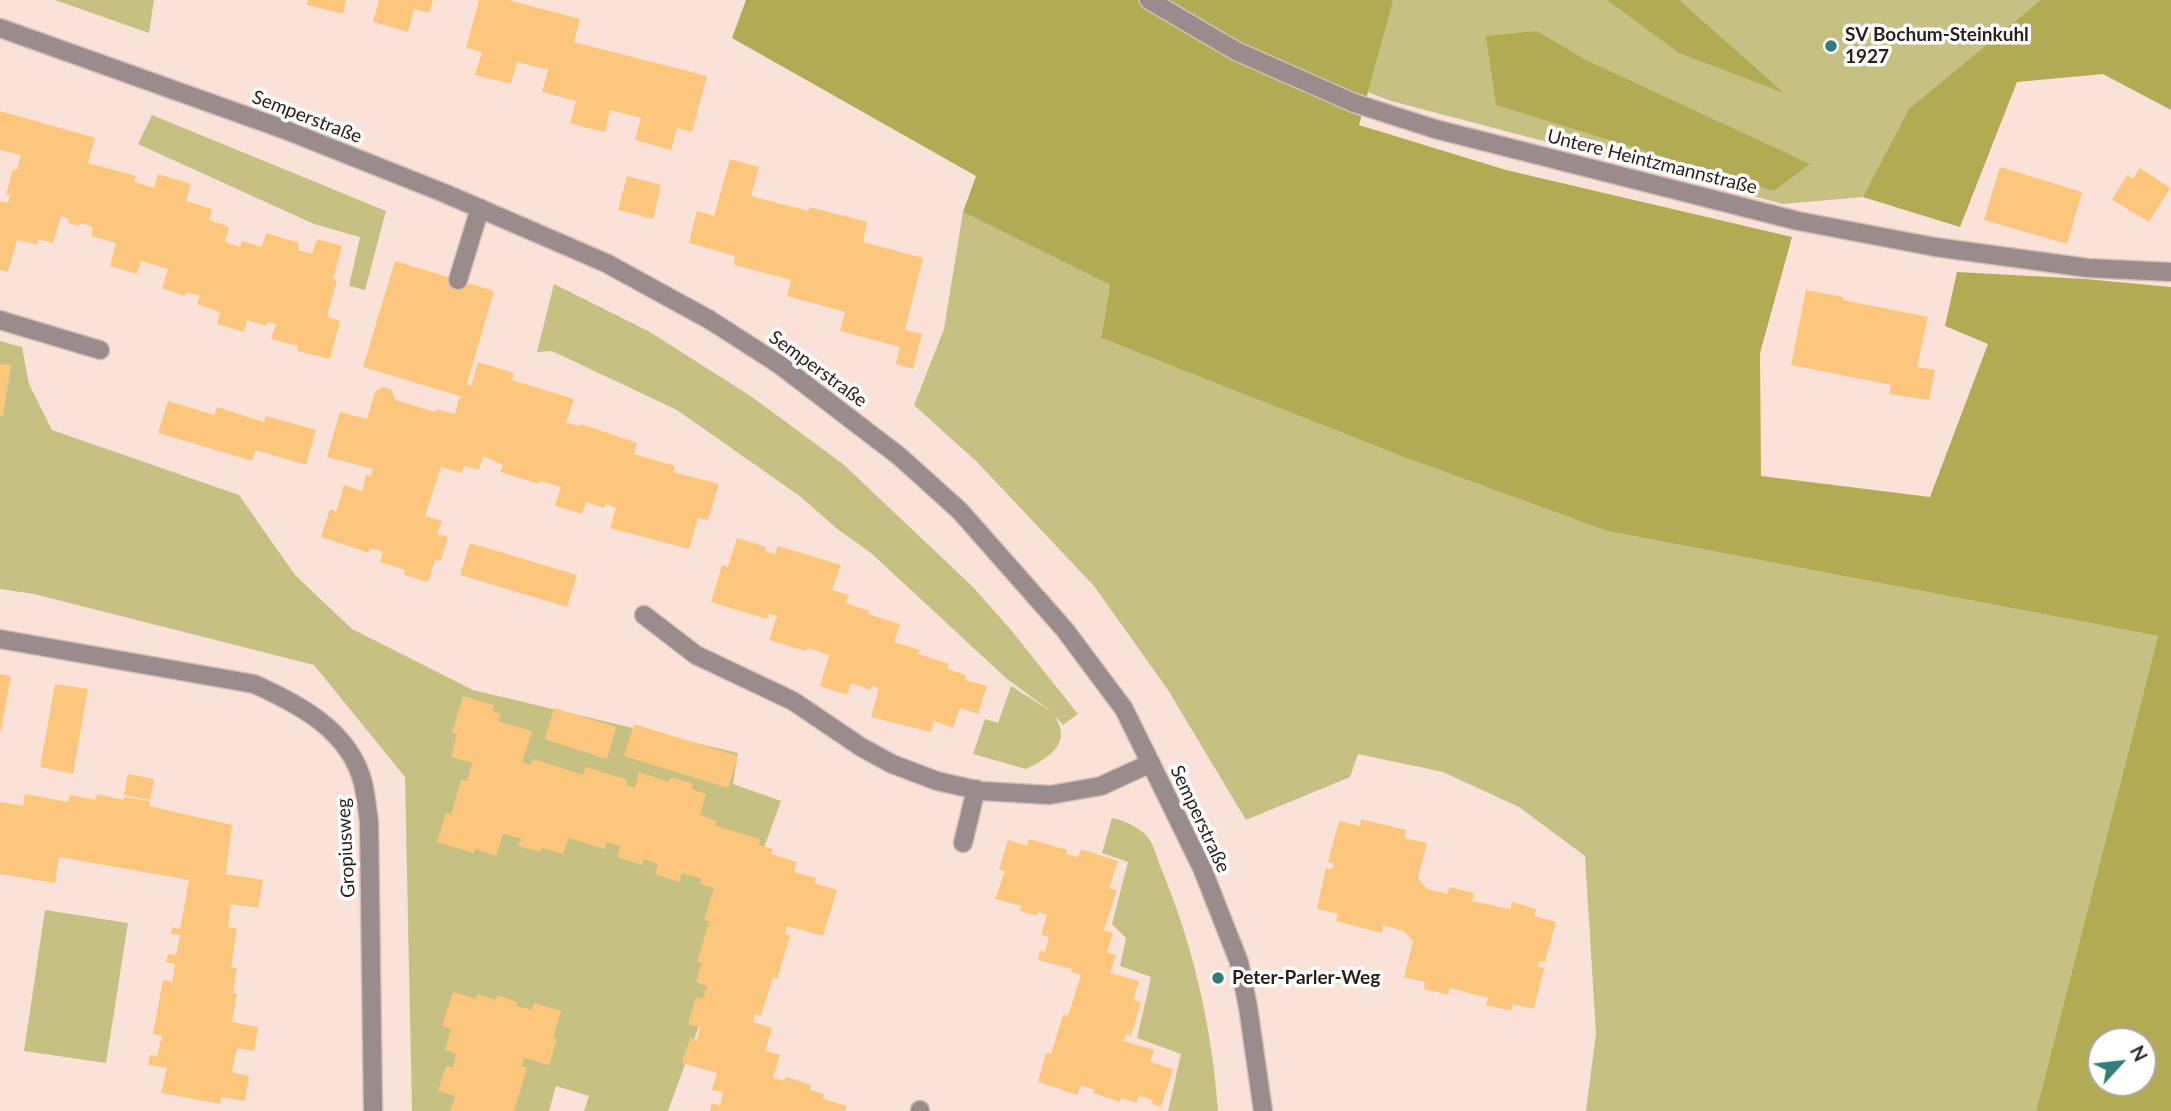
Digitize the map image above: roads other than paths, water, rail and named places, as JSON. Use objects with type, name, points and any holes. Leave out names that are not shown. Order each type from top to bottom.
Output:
[{"type":"street","name":"Untere Heintzmannstraße","points":[[1149,0],[1236,51],[1354,103],[1435,129],[1798,220],[1908,242],[2088,268],[2171,272]]},
{"type":"street","name":"Semperstraße","points":[[0,28],[283,129],[480,208],[606,263],[710,320],[779,365],[899,456],[960,511],[1065,631],[1124,709],[1202,868],[1239,962],[1263,1111]]},
{"type":"street","points":[[458,280],[480,208]]},
{"type":"street","points":[[0,320],[100,350]]},
{"type":"street","points":[[644,615],[696,655],[793,701],[861,747],[892,764],[937,781],[976,789],[1050,795],[1101,786],[1151,763]]},
{"type":"street","name":"Gropiusweg","points":[[0,639],[254,684],[292,701],[328,726],[352,757],[363,782],[369,821],[373,1111]]},
{"type":"street","points":[[963,844],[976,789]]},
{"type":"place","name":"SV Bochum-Steinkuhl 1927","points":[[1831,46]]},
{"type":"place","name":"Peter-Parler-Weg","points":[[1218,978]]}]
